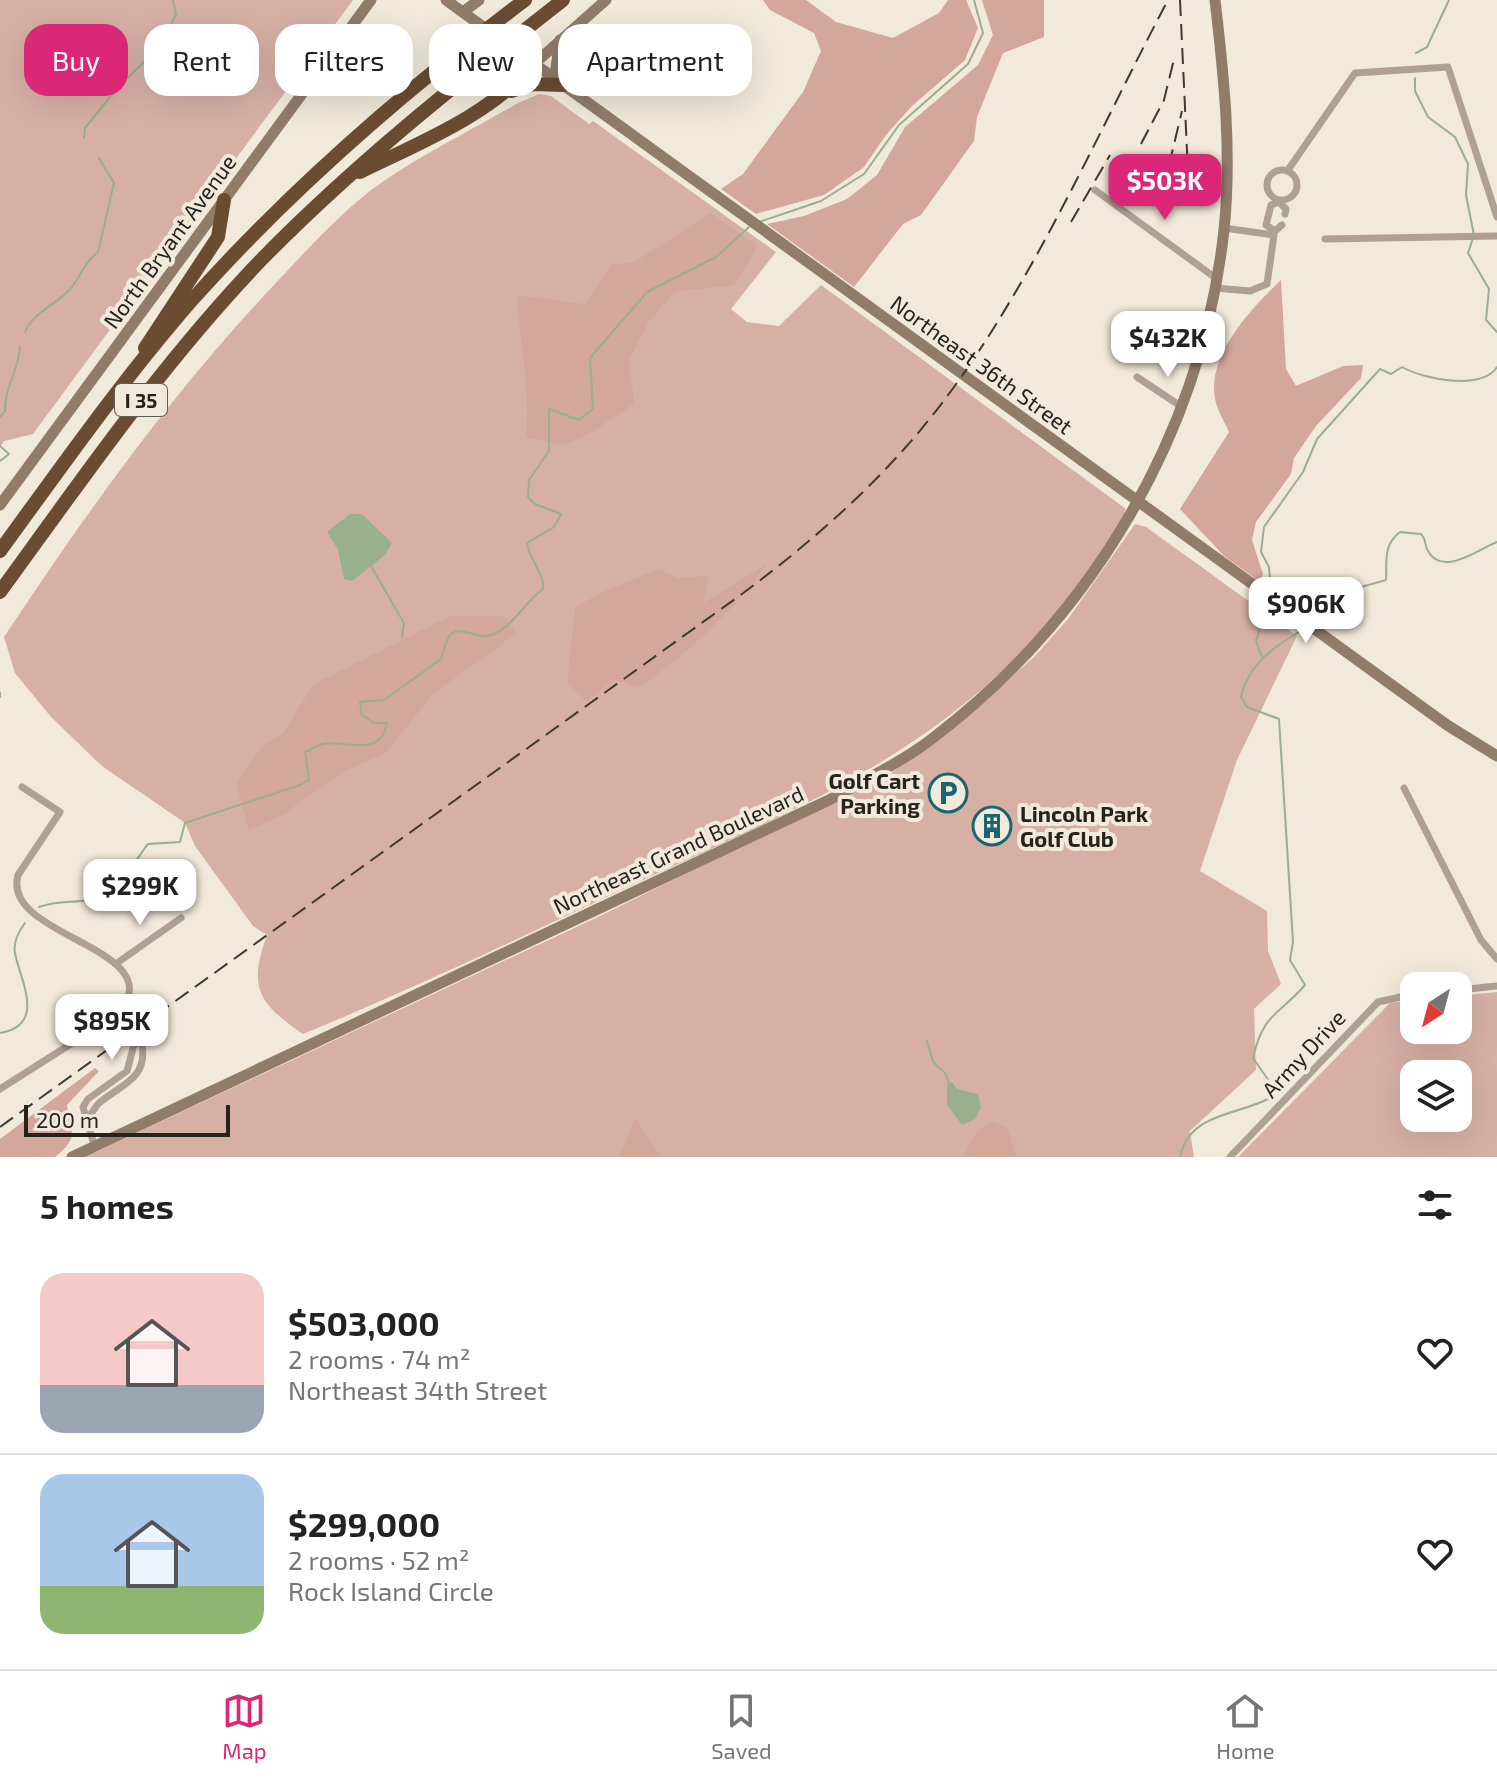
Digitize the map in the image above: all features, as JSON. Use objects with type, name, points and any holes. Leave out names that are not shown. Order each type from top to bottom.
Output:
[{"type":"highway","name":"I 35","points":[[0,551],[132,373],[221,269],[314,175],[406,95],[525,0]]},
{"type":"highway","name":"I 35","points":[[0,592],[175,357],[260,262],[342,182],[563,0]]},
{"type":"highway","points":[[342,182],[466,118],[501,96]]},
{"type":"highway","points":[[132,373],[154,330],[218,237],[224,200]]},
{"type":"street","name":"North Bryant Avenue","points":[[0,505],[371,0]]},
{"type":"street","name":"Northeast 36th Street","points":[[446,0],[481,24]]},
{"type":"street","points":[[463,12],[479,0]]},
{"type":"street","points":[[578,24],[606,0]]},
{"type":"street","name":"Northeast Grand Boulevard","points":[[72,1157],[829,800],[932,739],[1010,673],[1057,623],[1119,537],[1182,407],[1216,283],[1224,228],[1226,107],[1215,0]]},
{"type":"street","points":[[542,57],[558,42]]},
{"type":"street","points":[[1285,214],[1286,209],[1268,191],[1267,181],[1273,172],[1288,170],[1355,73],[1448,67],[1497,217]]},
{"type":"street","name":"Northeast 36th Street","points":[[578,96],[1447,725],[1495,750]]},
{"type":"street","points":[[1277,230],[1266,225],[1271,205],[1290,199],[1296,191],[1296,177],[1288,170]]},
{"type":"street","points":[[1095,190],[1216,283],[1250,291],[1267,284],[1277,230]]},
{"type":"street","points":[[1224,228],[1277,230]]},
{"type":"street","points":[[1325,239],[1497,236]]},
{"type":"street","points":[[1137,377],[1182,407]]},
{"type":"street","points":[[0,1089],[118,1014],[128,995],[127,983],[117,963],[38,918],[19,899],[15,883],[18,875],[60,812],[22,787]]},
{"type":"street","points":[[1404,788],[1481,940],[1497,959]]},
{"type":"street","points":[[117,963],[181,918]]},
{"type":"street","points":[[1472,989],[1497,986]]},
{"type":"street","name":"Army Drive","points":[[1230,1157],[1378,1002],[1400,997]]},
{"type":"street","points":[[87,1119],[95,1106],[134,1078],[144,1056],[142,1045],[135,1041],[118,1014]]},
{"type":"street","points":[[94,1145],[82,1112],[88,1099],[127,1071],[135,1041]]},
{"type":"street","points":[[127,1071],[134,1078]]},
{"type":"street","points":[[102,1089],[107,1097]]},
{"type":"street","points":[[88,1099],[95,1106]]},
{"type":"shaded area","points":[[0,0],[353,0],[335,24],[275,24],[275,96],[282,96],[33,434],[4,441],[0,447]]},
{"type":"shaded area","points":[[763,0],[806,0],[836,22],[893,38],[939,13],[948,0],[966,0],[978,28],[965,60],[912,106],[886,135],[864,167],[824,195],[756,214],[721,189],[743,174],[803,92],[821,51],[814,33],[770,10]]},
{"type":"shaded area","points":[[982,0],[1044,0],[1044,37],[1003,53],[977,117],[974,141],[921,215],[903,224],[854,287],[767,224],[804,216],[847,199],[877,175],[905,127],[978,65],[993,35]]},
{"type":"shaded area","points":[[534,96],[551,96],[589,124],[593,121],[776,252],[731,309],[747,322],[779,326],[821,285],[1126,509],[1116,532],[1094,565],[1024,650],[973,697],[920,737],[864,772],[744,834],[461,965],[303,1034],[276,1013],[261,993],[258,968],[267,935],[253,926],[195,846],[185,823],[102,766],[51,717],[15,673],[4,637],[66,545],[165,411],[236,326],[318,238],[365,195],[399,171]]},
{"type":"shaded area","points":[[710,213],[758,246],[734,285],[674,292],[649,321],[629,360],[634,404],[589,434],[563,445],[526,437],[526,383],[517,295],[585,304],[612,264],[633,263]]},
{"type":"shaded area","points":[[1281,280],[1286,369],[1296,386],[1343,366],[1363,365],[1361,378],[1316,426],[1294,458],[1291,474],[1256,522],[1252,540],[1263,574],[1260,582],[1224,556],[1180,509],[1229,432],[1216,403],[1214,386],[1223,352],[1256,305]]},
{"type":"shaded area","points":[[350,514],[362,514],[392,543],[385,555],[352,581],[344,579],[338,550],[327,532]]},
{"type":"shaded area","points":[[1135,524],[1146,527],[1297,636],[1237,760],[1200,871],[1267,911],[1268,951],[1281,984],[1254,1009],[1256,1070],[1190,1131],[1194,1157],[85,1157],[600,916],[894,771],[950,731],[1034,657],[1068,619]]},
{"type":"shaded area","points":[[767,564],[708,632],[638,688],[615,680],[586,701],[567,683],[575,608],[598,594],[659,569],[677,578],[709,576],[703,603]]},
{"type":"shaded area","points":[[450,616],[504,616],[517,633],[433,694],[386,753],[344,771],[284,814],[249,830],[236,783],[264,744],[283,733],[314,684]]},
{"type":"shaded area","points":[[1497,992],[1497,1157],[1238,1157],[1390,1003],[1400,1002],[1400,1044],[1472,1044],[1472,995]]},
{"type":"shaded area","points":[[95,1068],[99,1071],[67,1105],[72,1134],[63,1150],[55,1157],[0,1157],[0,1139]]},
{"type":"shaded area","points":[[952,1082],[957,1089],[978,1094],[981,1107],[975,1119],[962,1125],[947,1105],[947,1084]]},
{"type":"shaded area","points":[[635,1119],[661,1157],[619,1157]]},
{"type":"shaded area","points":[[991,1121],[1007,1127],[1017,1157],[963,1157],[974,1135]]},
{"type":"waterway","points":[[84,138],[85,128],[119,86],[161,46],[176,14],[173,0]]},
{"type":"waterway","points":[[759,222],[821,201],[864,174],[899,125],[968,64],[983,33],[974,0]]},
{"type":"waterway","points":[[1416,53],[1427,47],[1449,0]]},
{"type":"waterway","points":[[1415,78],[1415,91],[1428,117],[1455,137],[1468,164],[1466,195],[1474,235],[1468,253],[1489,289],[1486,320],[1497,332]]},
{"type":"waterway","points":[[25,332],[34,319],[71,288],[98,252],[114,183],[99,158]]},
{"type":"waterway","points":[[39,907],[100,897],[117,886],[148,844],[180,842],[185,823],[309,780],[305,752],[318,745],[360,746],[377,741],[387,723],[374,723],[362,715],[360,702],[384,700],[441,659],[448,637],[455,631],[486,636],[509,624],[543,589],[542,578],[527,543],[554,527],[561,514],[535,504],[528,497],[529,480],[549,451],[549,409],[579,420],[593,409],[590,358],[647,292],[716,257],[749,227]]},
{"type":"waterway","points":[[0,417],[5,411],[20,346]]},
{"type":"waterway","points":[[1271,592],[1269,567],[1261,552],[1264,527],[1303,472],[1317,439],[1380,369],[1391,374],[1402,367],[1437,379],[1465,381],[1478,379],[1497,367]]},
{"type":"waterway","points":[[0,446],[9,454],[0,461]]},
{"type":"waterway","points":[[1312,622],[1354,589],[1386,580],[1388,548],[1400,532],[1421,534],[1428,551],[1443,562],[1462,559],[1497,542]]},
{"type":"waterway","points":[[371,566],[404,623],[402,637]]},
{"type":"waterway","points":[[1262,657],[1256,641],[1268,602]]},
{"type":"waterway","points":[[1180,1157],[1185,1143],[1203,1124],[1270,1098],[1271,1084],[1253,1058],[1257,1043],[1267,1023],[1305,985],[1290,960],[1293,942],[1279,719],[1247,707],[1241,697],[1257,665],[1283,642],[1304,629]]},
{"type":"waterway","points":[[0,1033],[15,1028],[23,1021],[27,1011],[25,987],[15,949],[17,937],[25,923]]},
{"type":"waterway","points":[[927,1041],[933,1062],[945,1073],[949,1083]]},
{"type":"railway","points":[[0,1127],[742,594],[807,543],[867,488],[945,399],[1016,291],[1080,174],[1168,0]]},
{"type":"railway","points":[[1180,0],[1189,194]]},
{"type":"railway","points":[[1141,144],[1164,100],[1175,55]]},
{"type":"railway","points":[[1169,165],[1182,111]]},
{"type":"railway","points":[[1071,222],[1110,155]]},
{"type":"place","name":"Golf Cart Parking","points":[[948,793]]},
{"type":"place","name":"Lincoln Park Golf Club","points":[[992,826]]}]
